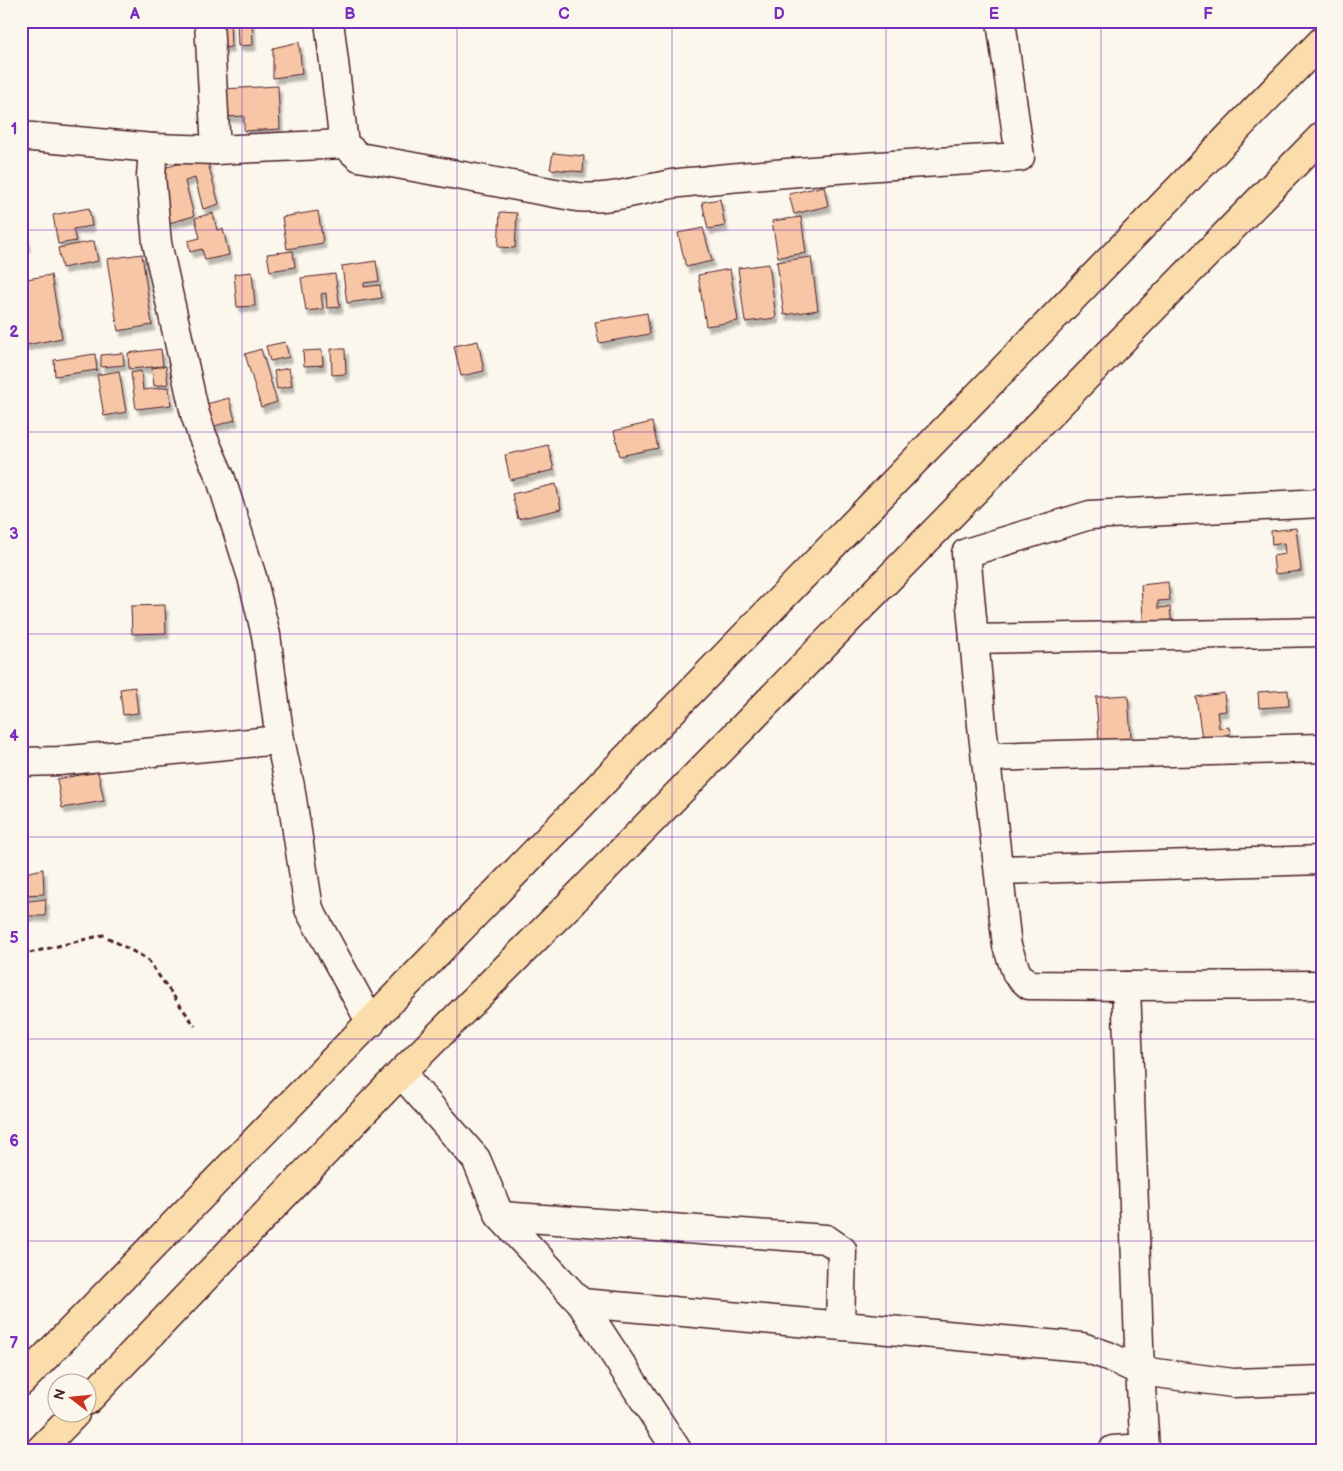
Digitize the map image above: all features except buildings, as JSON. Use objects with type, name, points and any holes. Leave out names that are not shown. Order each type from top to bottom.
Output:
[{"type":"main road","points":[[21,1382],[1322,42]]},
{"type":"main road","points":[[98,1390],[400,1073],[577,897],[1322,136]]},
{"type":"main road","points":[[40,1450],[65,1424]]},
{"type":"street","points":[[209,21],[216,150]]},
{"type":"street","points":[[329,21],[344,144]]},
{"type":"street","points":[[21,136],[153,148],[216,150],[344,144],[360,157],[577,197],[598,199],[668,184],[849,167],[1020,157],[1001,21]]},
{"type":"street","points":[[153,148],[151,176],[157,243],[195,414],[221,479],[252,577],[266,635],[280,740],[290,786],[309,910],[371,1023]]},
{"type":"street","points":[[1322,503],[1090,515],[966,553],[1007,946],[1017,974],[1029,985],[1322,985]]},
{"type":"street","points":[[974,638],[1322,632]]},
{"type":"street","points":[[21,762],[59,761],[280,740]]},
{"type":"street","points":[[986,757],[1322,748]]},
{"type":"street","points":[[999,870],[1322,860]]},
{"type":"street","points":[[1113,1450],[1145,1449],[1140,1371],[1126,986]]},
{"type":"street","points":[[400,1073],[476,1159],[500,1216],[581,1303],[677,1450]]},
{"type":"street","points":[[500,1216],[826,1239],[842,1250],[840,1326]]},
{"type":"street","points":[[581,1303],[1082,1347],[1108,1356],[1140,1371],[1233,1383],[1322,1380]]},
{"type":"path","points":[[21,955],[102,935],[147,959],[195,1026]]}]
